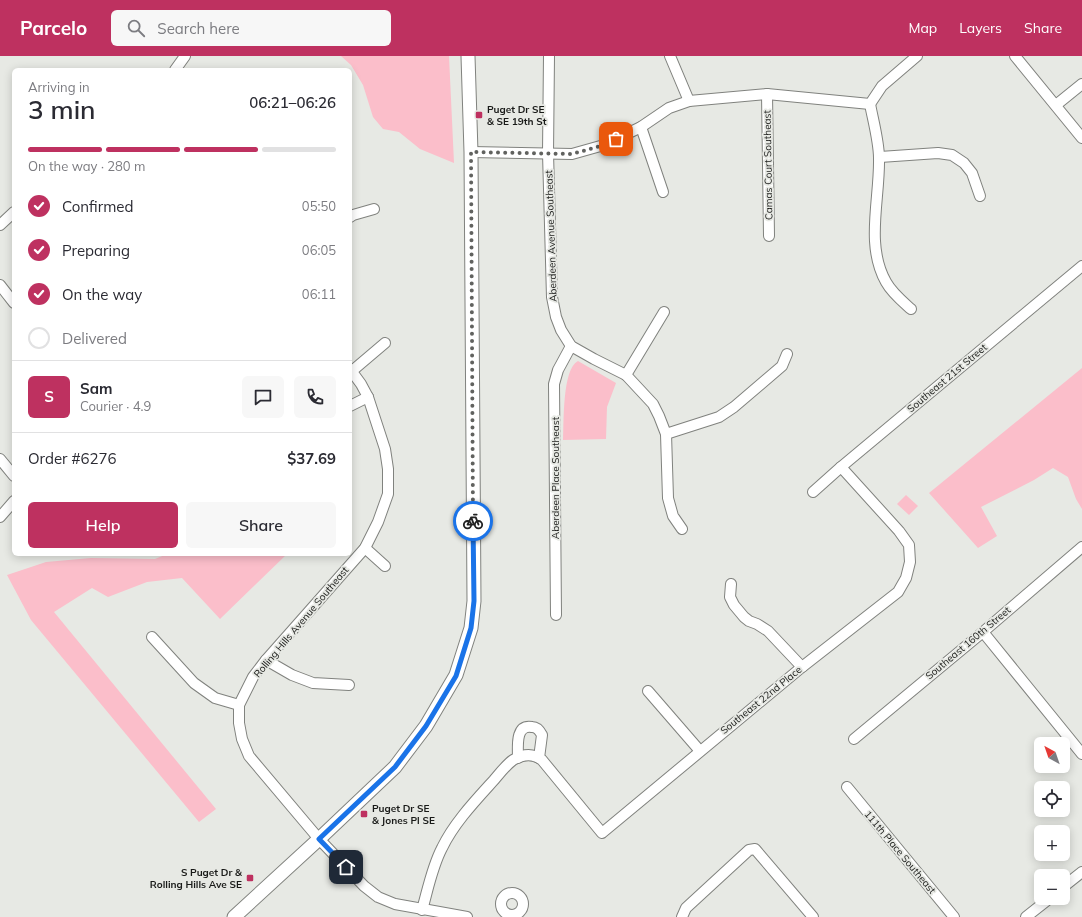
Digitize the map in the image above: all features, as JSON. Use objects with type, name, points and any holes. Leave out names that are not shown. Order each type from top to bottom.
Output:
[{"type":"street","points":[[176,68],[185,56]]},
{"type":"street","points":[[234,917],[395,767],[426,726],[456,676],[471,628],[474,593],[471,152],[468,56]]},
{"type":"street","name":"Aberdeen Avenue Southeast","points":[[549,56],[548,153],[552,297],[556,317],[561,330],[571,346],[594,360],[626,375],[653,404],[666,434],[668,498],[672,516],[682,529]]},
{"type":"street","points":[[670,56],[689,101]]},
{"type":"street","points":[[911,309],[896,296],[886,283],[878,264],[875,239],[880,157],[870,104],[882,86],[917,56]]},
{"type":"street","points":[[1015,56],[1082,138]]},
{"type":"street","points":[[1056,105],[1082,84]]},
{"type":"street","points":[[471,152],[572,154],[604,145],[641,127],[669,108],[689,101],[767,94],[870,104]]},
{"type":"street","name":"Camas Court Southeast","points":[[767,94],[769,236]]},
{"type":"street","points":[[641,127],[663,192]]},
{"type":"street","points":[[880,157],[938,153],[952,155],[964,163],[972,173],[980,196]]},
{"type":"street","points":[[352,216],[374,209]]},
{"type":"street","points":[[0,225],[12,214]]},
{"type":"street","name":"Southeast 21st Street","points":[[813,492],[1082,266]]},
{"type":"street","points":[[0,285],[12,300]]},
{"type":"street","points":[[626,375],[664,312]]},
{"type":"street","points":[[352,369],[385,343]]},
{"type":"street","name":"Aberdeen Place Southeast","points":[[556,614],[554,384],[558,370],[571,346]]},
{"type":"street","points":[[666,434],[719,417],[724,414],[782,366],[787,354]]},
{"type":"street","name":"Rolling Hills Avenue Southeast","points":[[239,705],[254,677],[266,660],[365,548],[378,522],[388,494],[388,469],[385,450],[368,397],[352,371]]},
{"type":"street","points":[[352,405],[368,397]]},
{"type":"street","points":[[0,459],[12,474]]},
{"type":"street","name":"Southeast 22nd Place","points":[[539,758],[602,833],[802,667],[898,592],[906,578],[910,562],[909,545],[899,531],[841,467]]},
{"type":"street","points":[[0,517],[12,504]]},
{"type":"street","name":"Southeast 160th Street","points":[[854,739],[983,632],[1082,547]]},
{"type":"street","points":[[365,548],[385,566]]},
{"type":"street","points":[[731,584],[730,596],[734,605],[744,617],[768,631],[802,667]]},
{"type":"street","points":[[983,632],[1082,754]]},
{"type":"street","points":[[152,637],[194,683],[215,698],[239,705],[242,739],[249,756],[319,839],[364,886],[378,897],[395,904],[467,917]]},
{"type":"street","points":[[266,660],[292,675],[313,683],[349,685]]},
{"type":"street","points":[[648,691],[700,751]]},
{"type":"street","points":[[422,910],[441,849],[452,830],[507,765],[522,756],[532,755],[539,758],[543,739],[538,729],[530,726],[523,729],[519,735],[522,756]]},
{"type":"street","name":"111th Place Southeast","points":[[847,787],[954,917]]},
{"type":"street","points":[[682,917],[686,908],[749,850],[756,849],[813,917]]},
{"type":"street","points":[[1070,881],[1082,872]]},
{"type":"street","points":[[1030,916],[1042,905]]},
{"type":"shaded area","points":[[341,56],[449,56],[454,163],[420,149],[399,132],[383,129],[373,117],[363,85],[351,65]]},
{"type":"shaded area","points":[[578,361],[616,383],[607,407],[606,439],[563,440],[566,385],[573,366]]},
{"type":"shaded area","points":[[1082,368],[1082,509],[1076,499],[1068,477],[1053,468],[1034,480],[981,507],[997,536],[978,548],[929,493]]},
{"type":"shaded area","points":[[906,495],[918,506],[909,515],[897,504]]},
{"type":"shaded area","points":[[162,556],[285,556],[220,619],[182,578],[147,582],[108,597],[92,588],[54,612],[216,809],[199,822],[31,620],[7,575],[46,562],[91,558],[155,559]]},
{"type":"way so far","points":[[473,521],[471,152],[572,154],[604,145],[616,139]]},
{"type":"place","name":"Puget Dr SE & SE 19th St","points":[[479,115]]},
{"type":"place","name":"Puget Dr SE & Jones Pl SE","points":[[364,814]]},
{"type":"place","name":"S Puget Dr & Rolling Hills Ave SE","points":[[250,878]]},
{"type":"route","points":[[346,867],[319,839],[395,767],[426,726],[456,676],[471,628],[474,601],[473,521]]}]
